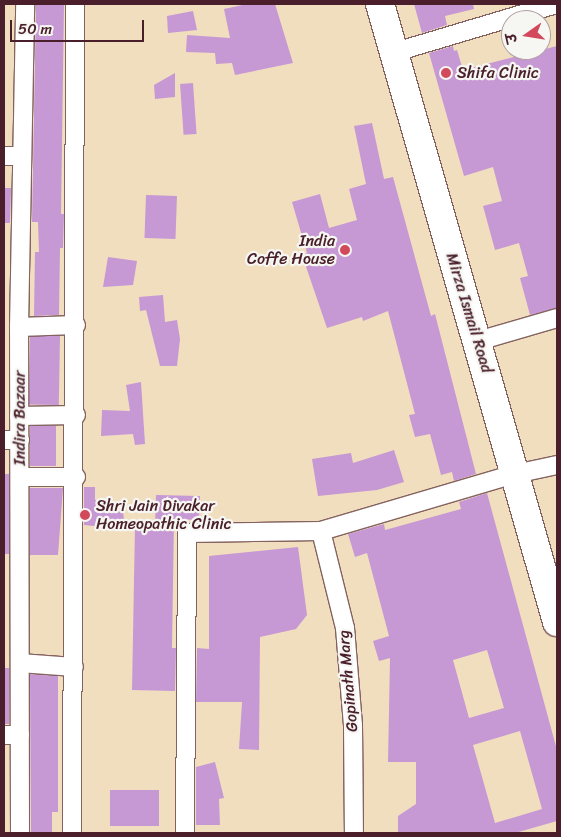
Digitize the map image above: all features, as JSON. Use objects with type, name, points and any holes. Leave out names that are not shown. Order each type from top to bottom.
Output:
[{"type":"highway","name":"Mirza Ismail Road","points":[[380,4],[392,53],[478,341],[557,622]]},
{"type":"street","name":"Indira Bazaar","points":[[20,833],[12,735],[20,663],[20,477],[12,440],[19,416],[20,327],[12,156],[25,4]]},
{"type":"street","points":[[72,833],[76,477],[75,4]]},
{"type":"street","points":[[392,53],[556,4]]},
{"type":"street","points":[[478,341],[557,318]]},
{"type":"street","points":[[20,327],[76,326]]},
{"type":"street","points":[[19,416],[76,415]]},
{"type":"street","points":[[185,833],[188,533],[321,531],[515,474],[557,465]]},
{"type":"street","points":[[20,477],[76,477]]},
{"type":"street","name":"Gopinath Marg","points":[[321,531],[345,628],[353,725],[354,833]]},
{"type":"street","points":[[20,663],[74,667]]},
{"type":"building","points":[[36,4],[64,4],[61,214],[64,214],[63,248],[60,248],[59,315],[34,316],[35,252],[39,252],[38,222],[32,222]]},
{"type":"building","points":[[247,4],[275,4],[293,63],[235,75],[232,63],[216,64],[215,53],[186,52],[187,35],[230,38],[224,9]]},
{"type":"building","points":[[414,4],[473,4],[474,9],[445,16],[447,25],[422,33]]},
{"type":"building","points":[[193,11],[197,30],[168,33],[167,16]]},
{"type":"building","points":[[453,46],[454,51],[457,50],[463,70],[502,60],[551,60],[551,48],[557,46],[557,308],[530,315],[520,278],[528,276],[519,243],[495,250],[483,206],[502,201],[493,167],[464,176],[429,53]]},
{"type":"building","points":[[175,73],[175,97],[155,99],[154,85]]},
{"type":"building","points":[[193,83],[197,134],[184,135],[180,84]]},
{"type":"building","points":[[372,123],[384,179],[393,177],[431,316],[435,314],[476,474],[454,481],[452,472],[441,475],[430,434],[415,437],[409,415],[415,414],[388,311],[363,321],[362,317],[327,328],[302,255],[307,253],[292,202],[320,194],[329,228],[357,220],[349,189],[366,184],[354,126]]},
{"type":"building","points":[[4,188],[11,188],[10,223],[4,223]]},
{"type":"building","points":[[146,195],[177,196],[175,239],[144,238]]},
{"type":"building","points":[[108,257],[137,261],[133,285],[103,287]]},
{"type":"building","points":[[163,295],[165,322],[177,320],[180,339],[177,366],[160,366],[146,310],[140,311],[139,297]]},
{"type":"building","points":[[30,335],[60,336],[59,405],[29,404]]},
{"type":"building","points":[[141,382],[145,444],[135,445],[133,434],[101,436],[102,410],[130,411],[126,385]]},
{"type":"building","points":[[30,426],[56,426],[56,466],[30,466]]},
{"type":"building","points":[[394,450],[404,482],[377,490],[318,496],[312,459],[351,453],[353,463]]},
{"type":"building","points":[[4,474],[9,474],[9,554],[4,554]]},
{"type":"building","points":[[84,487],[95,487],[95,500],[111,500],[110,512],[123,511],[125,529],[84,525]]},
{"type":"building","points":[[30,488],[63,488],[58,555],[30,555]]},
{"type":"building","points":[[487,493],[557,750],[557,821],[515,833],[398,833],[398,816],[416,804],[416,762],[388,762],[390,658],[379,661],[373,641],[389,636],[367,553],[355,557],[348,534],[384,524],[385,530],[461,509],[459,502]],"holes":[[[487,650],[504,708],[469,718],[453,660]],[[520,731],[542,809],[495,823],[473,745]]]},
{"type":"building","points":[[156,495],[200,496],[199,520],[174,519],[172,648],[176,648],[175,691],[132,690],[135,525],[155,526]]},
{"type":"building","points":[[298,547],[307,615],[296,629],[260,637],[259,750],[239,749],[242,702],[196,702],[197,648],[209,649],[209,556]]},
{"type":"building","points":[[4,668],[9,668],[9,724],[4,724]]},
{"type":"building","points":[[30,674],[58,676],[58,812],[52,812],[52,833],[31,833]]},
{"type":"building","points":[[215,762],[224,798],[219,799],[220,825],[196,825],[196,767]]},
{"type":"building","points":[[110,790],[159,790],[159,826],[110,826]]},
{"type":"place","name":"Shifa Clinic","points":[[446,73]]},
{"type":"place","name":"India Coffe House","points":[[345,250]]},
{"type":"place","name":"Shri Jain Divakar Homeopathic Clinic","points":[[85,515]]}]
